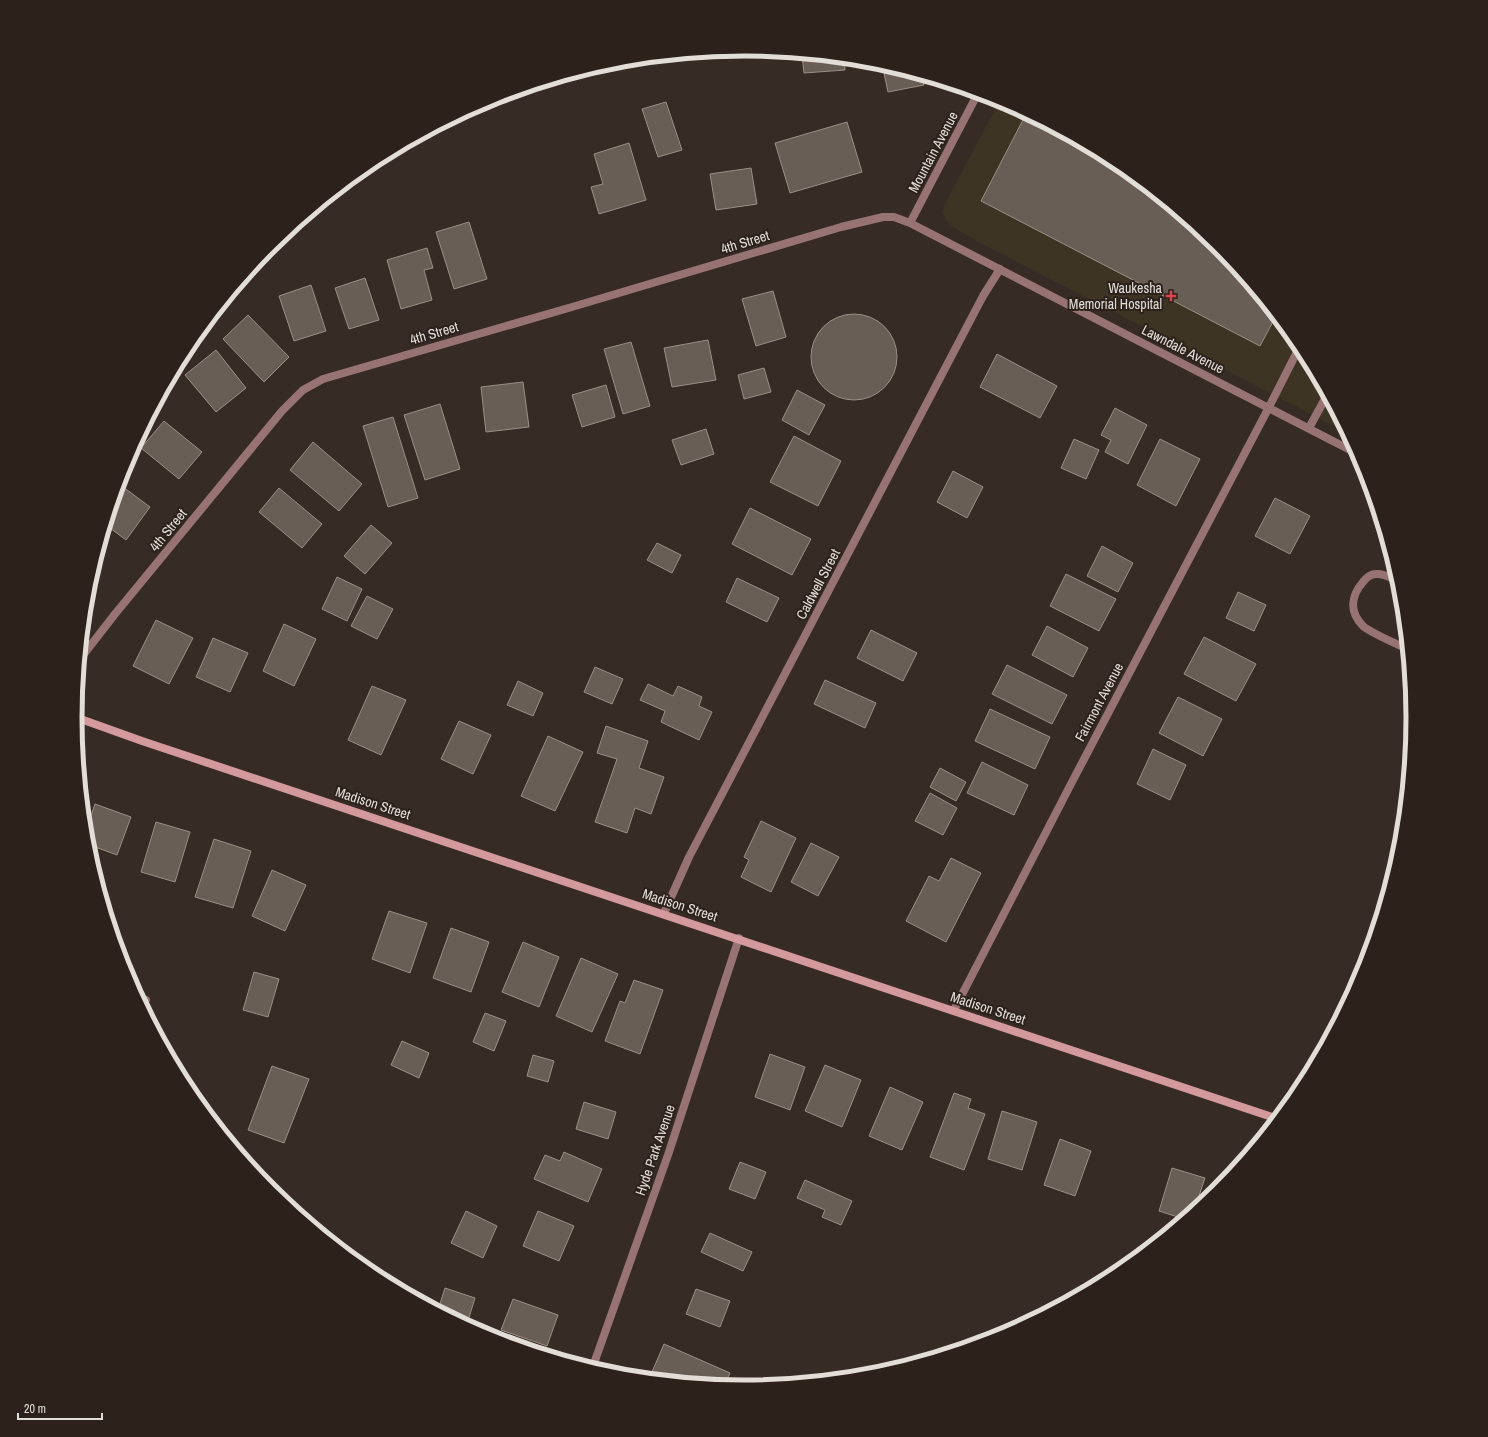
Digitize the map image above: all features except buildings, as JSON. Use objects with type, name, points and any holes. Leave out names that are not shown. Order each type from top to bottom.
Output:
[{"type":"street","name":"Mountain Avenue","points":[[910,223],[976,98]]},
{"type":"street","name":"4th Street","points":[[85,653],[282,411],[303,390],[323,379],[841,227],[883,217],[894,217],[910,223]]},
{"type":"street","name":"Lawndale Avenue","points":[[910,223],[1349,449]]},
{"type":"street","name":"Caldwell Street","points":[[664,913],[689,857],[983,296],[1000,269]]},
{"type":"street","name":"Fairmont Avenue","points":[[954,1010],[1297,353]]},
{"type":"street","points":[[1309,428],[1324,399]]},
{"type":"street","points":[[1391,578],[1384,574],[1374,573],[1366,578],[1359,586],[1354,596],[1352,606],[1356,617],[1363,627],[1402,647]]},
{"type":"street","name":"Madison Street","points":[[82,720],[142,741],[1274,1117]]},
{"type":"street","name":"Hyde Park Avenue","points":[[594,1363],[668,1155],[739,938]]},
{"type":"shaded area","name":"Waukesha Memorial Hospital","points":[[997,106],[1037,124],[1075,145],[1112,168],[1181,220],[1242,282],[1270,315],[1295,350],[1318,387],[1340,429],[977,241],[953,227],[945,219],[943,211],[946,202]]},
{"type":"place","name":"Waukesha Memorial Hospital","points":[[1171,296]]}]
